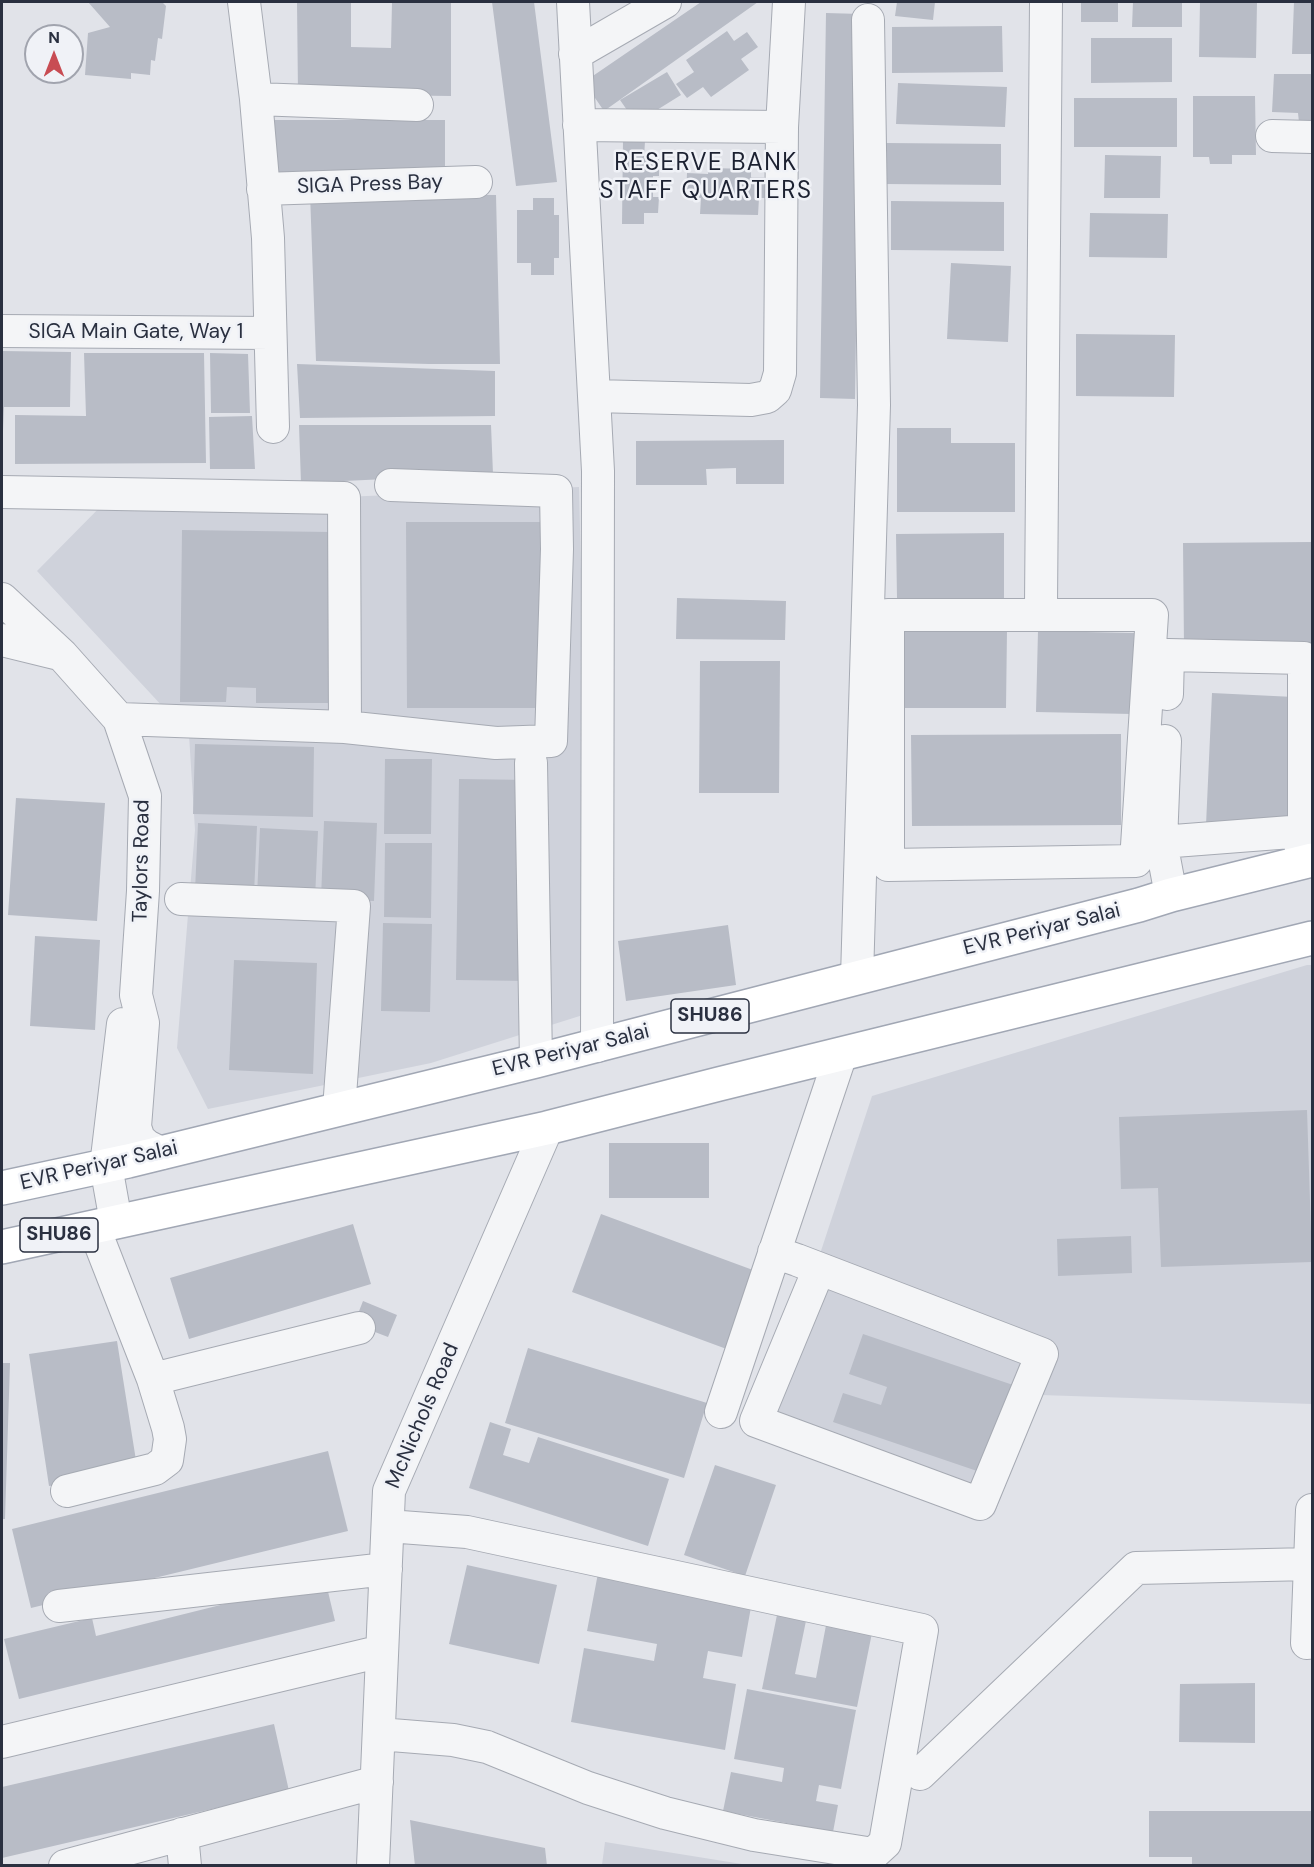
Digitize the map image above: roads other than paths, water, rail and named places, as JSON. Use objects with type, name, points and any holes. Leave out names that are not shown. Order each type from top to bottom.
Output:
[{"type":"main road","name":"EVR Periyar Salai","points":[[2,1188],[161,1153],[597,1046],[1139,905],[1305,851]]},
{"type":"main road","name":"SHU86","points":[[2,1247],[548,1128],[1312,938]]},
{"type":"street","points":[[244,2],[256,99],[268,238],[273,427]]},
{"type":"street","points":[[573,2],[598,471],[597,1046]]},
{"type":"street","points":[[575,54],[665,2]]},
{"type":"street","points":[[594,396],[751,400],[767,397],[775,390],[780,373],[782,127],[789,2]]},
{"type":"street","points":[[1041,604],[1046,2]]},
{"type":"street","points":[[858,977],[874,405],[868,20]]},
{"type":"street","points":[[256,99],[417,105]]},
{"type":"street","points":[[579,125],[782,127]]},
{"type":"street","points":[[1272,136],[1312,137]]},
{"type":"street","name":"SIGA Press Bay","points":[[263,189],[476,182]]},
{"type":"street","name":"SIGA Main Gate, Way 1","points":[[2,331],[270,333]]},
{"type":"street","points":[[119,719],[345,727],[495,742],[551,741],[557,549],[556,491],[391,485]]},
{"type":"street","points":[[2,492],[344,498],[345,727]]},
{"type":"street","name":"Taylors Road","points":[[2,599],[62,655],[119,719],[145,795],[143,891],[136,995],[143,1023],[135,1127],[139,1139],[161,1153]]},
{"type":"street","points":[[1136,861],[888,866],[888,615],[1152,615],[1136,861],[1139,905]]},
{"type":"street","points":[[2,640],[62,655]]},
{"type":"street","points":[[1161,842],[1305,851],[1304,658],[1168,655],[1161,842],[1171,895]]},
{"type":"street","points":[[531,763],[536,1061]]},
{"type":"street","points":[[181,899],[354,906],[339,1109]]},
{"type":"street","points":[[1312,938],[1312,956]]},
{"type":"street","name":"Taylors Road","points":[[67,1491],[155,1469],[167,1460],[170,1439],[105,1225],[105,1166],[123,1020],[136,995]]},
{"type":"street","points":[[721,1412],[841,1054]]},
{"type":"street","name":"McNichols Road","points":[[373,1866],[389,1491],[548,1128]]},
{"type":"street","points":[[774,1252],[819,1269],[1042,1354],[980,1504],[756,1421],[819,1269]]},
{"type":"street","points":[[153,1379],[359,1328]]},
{"type":"street","points":[[1307,1643],[1312,1510]]},
{"type":"street","points":[[379,1734],[453,1740],[487,1748],[588,1788],[665,1813],[754,1835],[873,1854],[885,1843],[922,1630],[467,1532],[388,1526]]},
{"type":"street","points":[[920,1774],[1136,1568],[1310,1564]]},
{"type":"street","points":[[59,1606],[386,1569]]},
{"type":"street","points":[[2,1742],[382,1651]]},
{"type":"street","points":[[65,1866],[377,1782]]},
{"type":"street","points":[[182,1834],[185,1866]]},
{"type":"district","name":"RESERVE BANK STAFF QUARTERS","points":[[706,178]]}]
